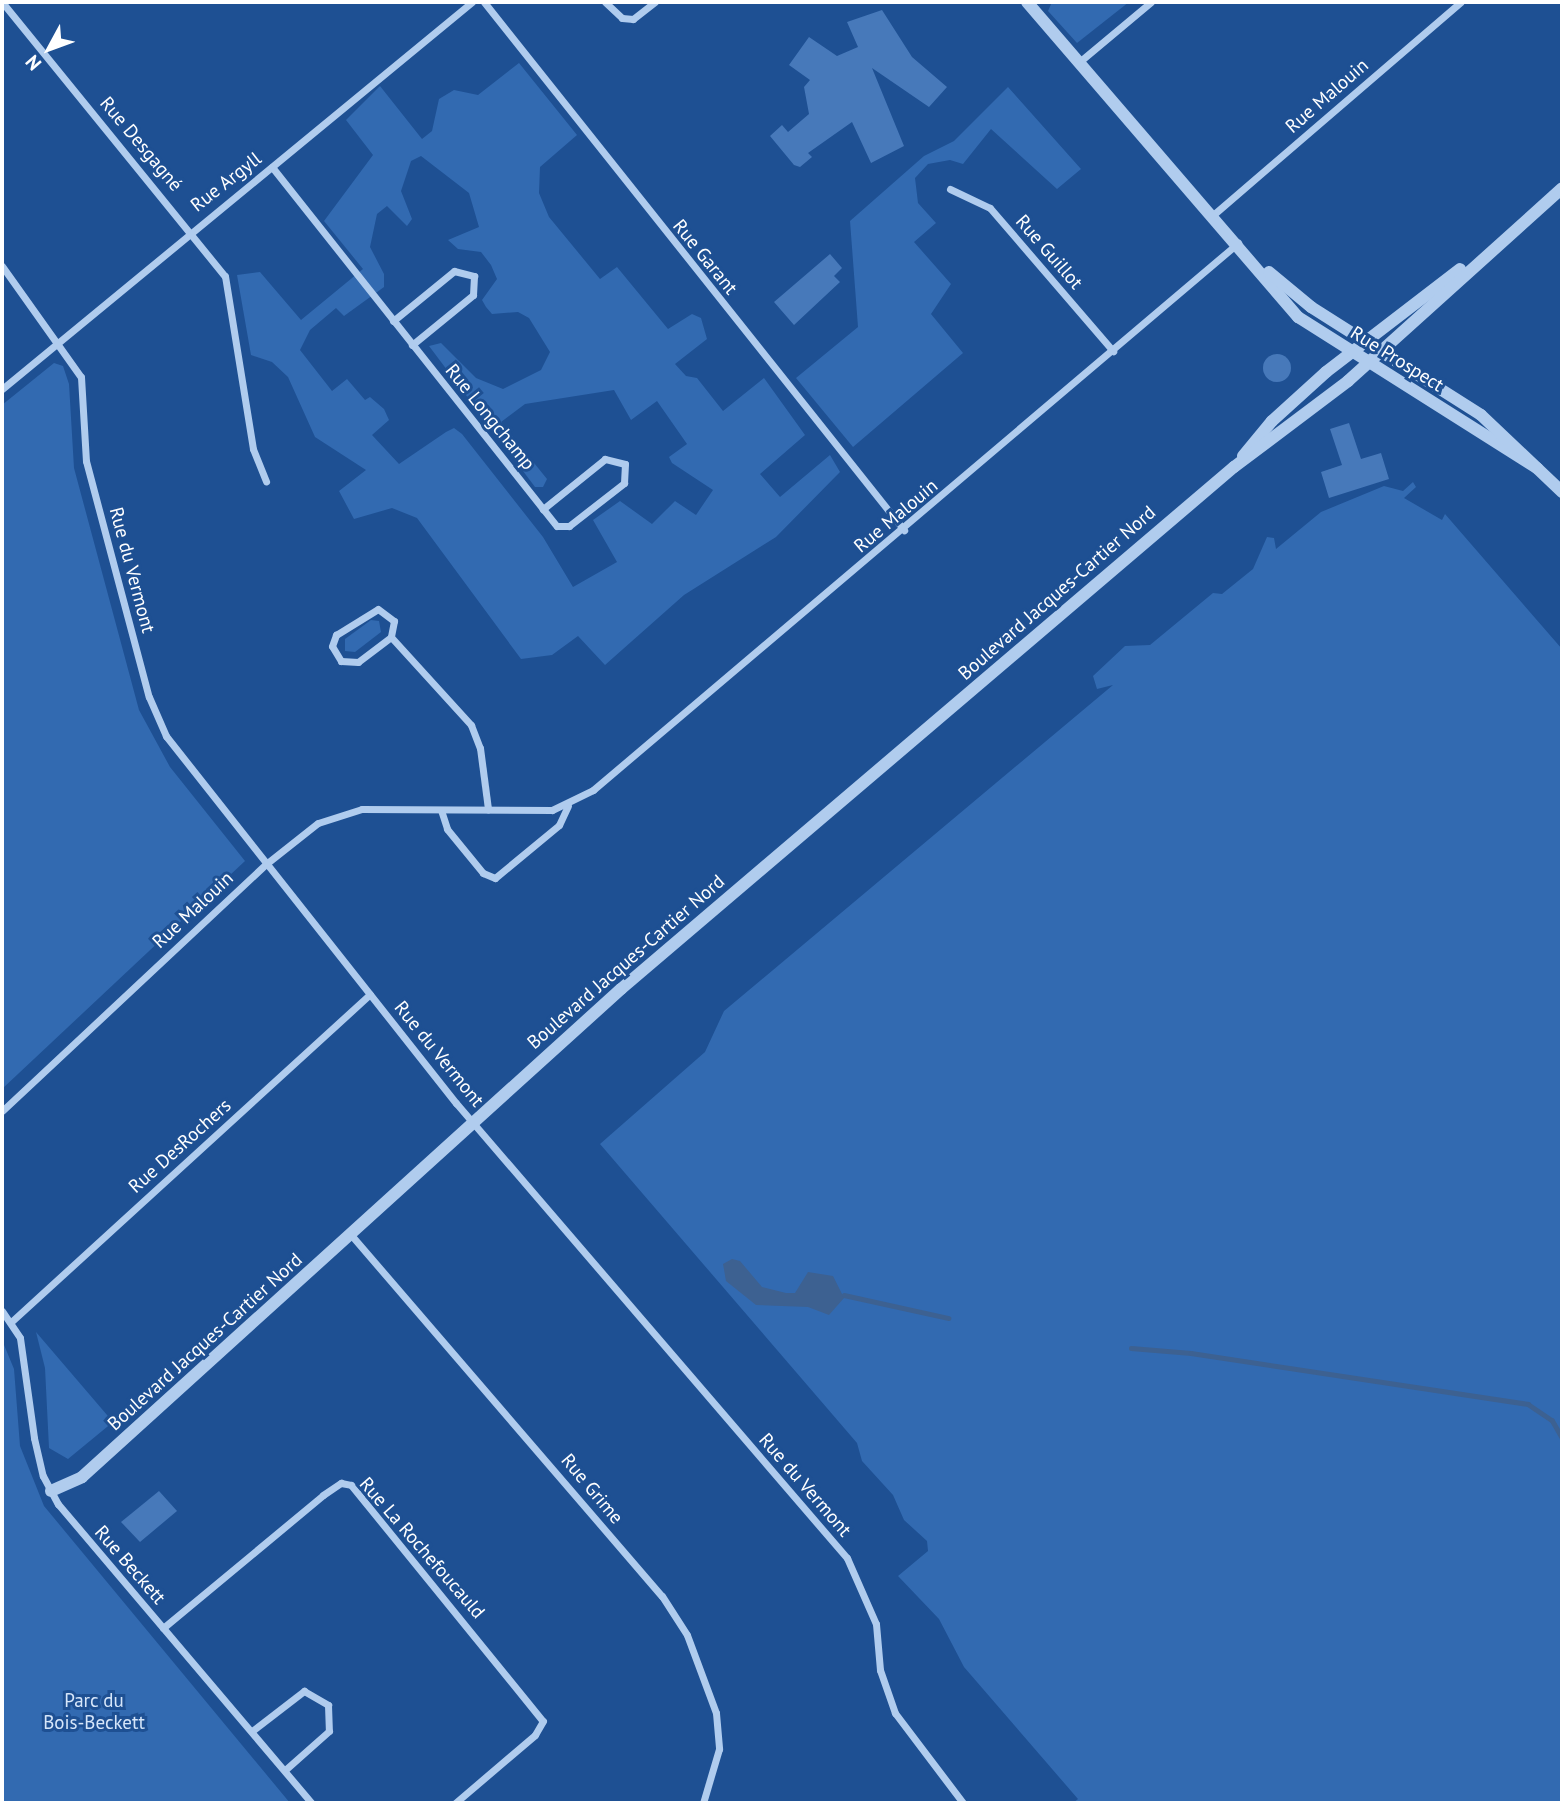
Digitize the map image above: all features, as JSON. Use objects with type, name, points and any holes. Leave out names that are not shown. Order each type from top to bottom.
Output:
[{"type":"street","name":"Rue Desgagné","points":[[2,2],[190,229],[230,290],[253,449],[266,481]]},
{"type":"street","name":"Rue Argyll","points":[[2,389],[190,229],[272,167],[472,2]]},
{"type":"street","name":"Rue Garant","points":[[484,2],[904,530]]},
{"type":"street","points":[[605,2],[622,18],[632,19],[655,2]]},
{"type":"street","name":"Rue Prospect","points":[[1027,2],[1255,261],[1298,317],[1350,353],[1537,468]]},
{"type":"street","points":[[1078,63],[1151,2]]},
{"type":"street","name":"Rue Malouin","points":[[1213,215],[1461,2]]},
{"type":"street","name":"Rue Longchamp","points":[[272,167],[412,345],[543,509],[557,526],[569,526],[624,483],[625,464],[604,459],[543,509]]},
{"type":"street","name":"Boulevard Jacques-Cartier Nord","points":[[1234,467],[1272,421],[1365,340],[1486,251],[1562,188]]},
{"type":"street","name":"Rue Guillot","points":[[950,189],[990,208],[1113,351]]},
{"type":"street","name":"Rue Malouin","points":[[2,1111],[266,864],[305,831],[339,814],[488,809],[538,811],[568,806],[593,790],[904,530],[1238,243]]},
{"type":"street","name":"Boulevard Jacques-Cartier Nord","points":[[51,1491],[82,1477],[352,1236],[621,989],[1234,467],[1285,433],[1382,350],[1486,251]]},
{"type":"street","name":"Rue Prospect","points":[[1255,261],[1311,307],[1481,415],[1562,492]]},
{"type":"street","name":"Rue du Vermont","points":[[2,266],[59,340],[81,377],[86,461],[157,718],[190,770],[474,1123],[847,1558],[876,1624],[880,1670],[895,1713],[963,1803]]},
{"type":"street","points":[[393,321],[454,271],[474,276],[473,295],[412,345]]},
{"type":"street","points":[[391,637],[353,664],[341,661],[332,646],[340,631],[371,609],[390,615],[391,637],[471,724],[480,748],[488,809]]},
{"type":"street","name":"Rue Malouin","points":[[441,810],[447,829],[483,873],[495,878],[559,825],[568,806]]},
{"type":"street","name":"Rue DesRochers","points":[[11,1322],[370,994]]},
{"type":"street","name":"Rue Grime","points":[[352,1236],[662,1596],[687,1635],[716,1713],[719,1749],[703,1803]]},
{"type":"street","name":"Rue Beckett","points":[[2,1311],[20,1338],[34,1438],[51,1491],[312,1803]]},
{"type":"street","name":"Rue La Rochefoucauld","points":[[163,1628],[323,1494],[341,1483],[351,1485],[543,1721],[535,1735],[455,1803]]},
{"type":"street","points":[[252,1731],[304,1691],[328,1704],[332,1714],[329,1731],[285,1770]]},
{"type":"green space","points":[[1052,2],[1129,2],[1077,43],[1048,11]]},
{"type":"green space","points":[[519,63],[577,135],[540,167],[539,193],[549,217],[600,279],[617,267],[668,329],[692,314],[701,318],[707,339],[675,364],[686,376],[697,378],[723,411],[764,378],[805,435],[760,474],[780,497],[830,455],[840,472],[776,537],[684,595],[605,665],[578,636],[552,655],[521,659],[417,518],[392,508],[354,519],[339,491],[366,470],[315,437],[288,377],[272,362],[251,355],[237,275],[260,272],[301,320],[363,269],[324,221],[373,155],[346,120],[380,86],[422,139],[432,131],[439,99],[454,90],[478,95]],"holes":[[[421,156],[469,193],[479,227],[448,240],[458,249],[481,252],[491,265],[497,279],[482,300],[492,314],[518,312],[529,318],[550,352],[541,370],[503,389],[476,378],[441,343],[429,346],[535,487],[543,487],[547,479],[501,422],[525,404],[614,390],[631,420],[657,401],[687,444],[669,457],[672,463],[713,490],[696,515],[675,501],[652,524],[620,501],[593,520],[617,562],[573,587],[543,537],[462,434],[454,428],[399,464],[372,435],[389,420],[384,409],[370,397],[365,400],[347,379],[332,391],[300,350],[310,330],[336,308],[344,316],[384,287],[384,274],[370,247],[377,214],[387,206],[407,226],[412,219],[401,191],[411,161]]]},
{"type":"green space","points":[[1008,87],[1081,169],[1057,189],[991,129],[963,164],[950,160],[928,164],[915,178],[918,203],[936,223],[914,242],[951,284],[931,314],[963,353],[853,447],[796,378],[858,327],[850,221],[924,156],[954,141]]},
{"type":"green space","points":[[54,363],[63,366],[69,384],[74,468],[139,710],[170,767],[245,861],[2,1089],[2,405]]},
{"type":"green space","points":[[1413,482],[1416,487],[1404,498],[1442,520],[1445,514],[1562,649],[1562,1803],[1073,1803],[1078,1799],[964,1667],[939,1619],[898,1576],[928,1551],[927,1541],[904,1520],[893,1495],[862,1461],[857,1443],[600,1144],[705,1052],[724,1011],[1113,685],[1097,689],[1093,676],[1125,646],[1150,645],[1213,593],[1222,594],[1253,569],[1267,537],[1274,538],[1276,549],[1321,512],[1384,486],[1403,491]]},
{"type":"green space","points":[[371,620],[379,621],[381,632],[355,652],[345,651],[345,639]]},
{"type":"green space","points":[[36,1332],[113,1422],[68,1459],[49,1448],[45,1368]]},
{"type":"green space","name":"Parc du Bois-Beckett","points":[[2,1340],[14,1369],[20,1446],[44,1506],[290,1803],[2,1803]]},
{"type":"shaded area","points":[[732,1259],[740,1261],[762,1287],[786,1293],[795,1293],[808,1272],[833,1276],[844,1298],[829,1315],[808,1307],[756,1305],[726,1281],[723,1264]]},
{"type":"building","points":[[882,10],[912,57],[947,87],[929,107],[872,68],[904,146],[871,163],[852,122],[808,153],[812,157],[800,167],[794,165],[770,136],[782,125],[788,132],[809,114],[804,87],[810,80],[789,65],[809,37],[837,56],[858,47],[847,22]]},
{"type":"building","points":[[830,254],[842,268],[834,276],[840,282],[794,325],[774,302]]},
{"type":"building","points":[[1277,354],[1287,358],[1291,368],[1287,378],[1277,382],[1267,378],[1263,368],[1267,358]]},
{"type":"building","points":[[1349,423],[1361,459],[1381,453],[1389,479],[1329,498],[1321,472],[1342,465],[1330,429]]},
{"type":"building","points":[[159,1491],[177,1511],[140,1542],[121,1522]]},
{"type":"waterway","points":[[844,1295],[949,1318]]},
{"type":"waterway","points":[[1131,1348],[1191,1353],[1528,1404],[1552,1420],[1562,1437]]}]
